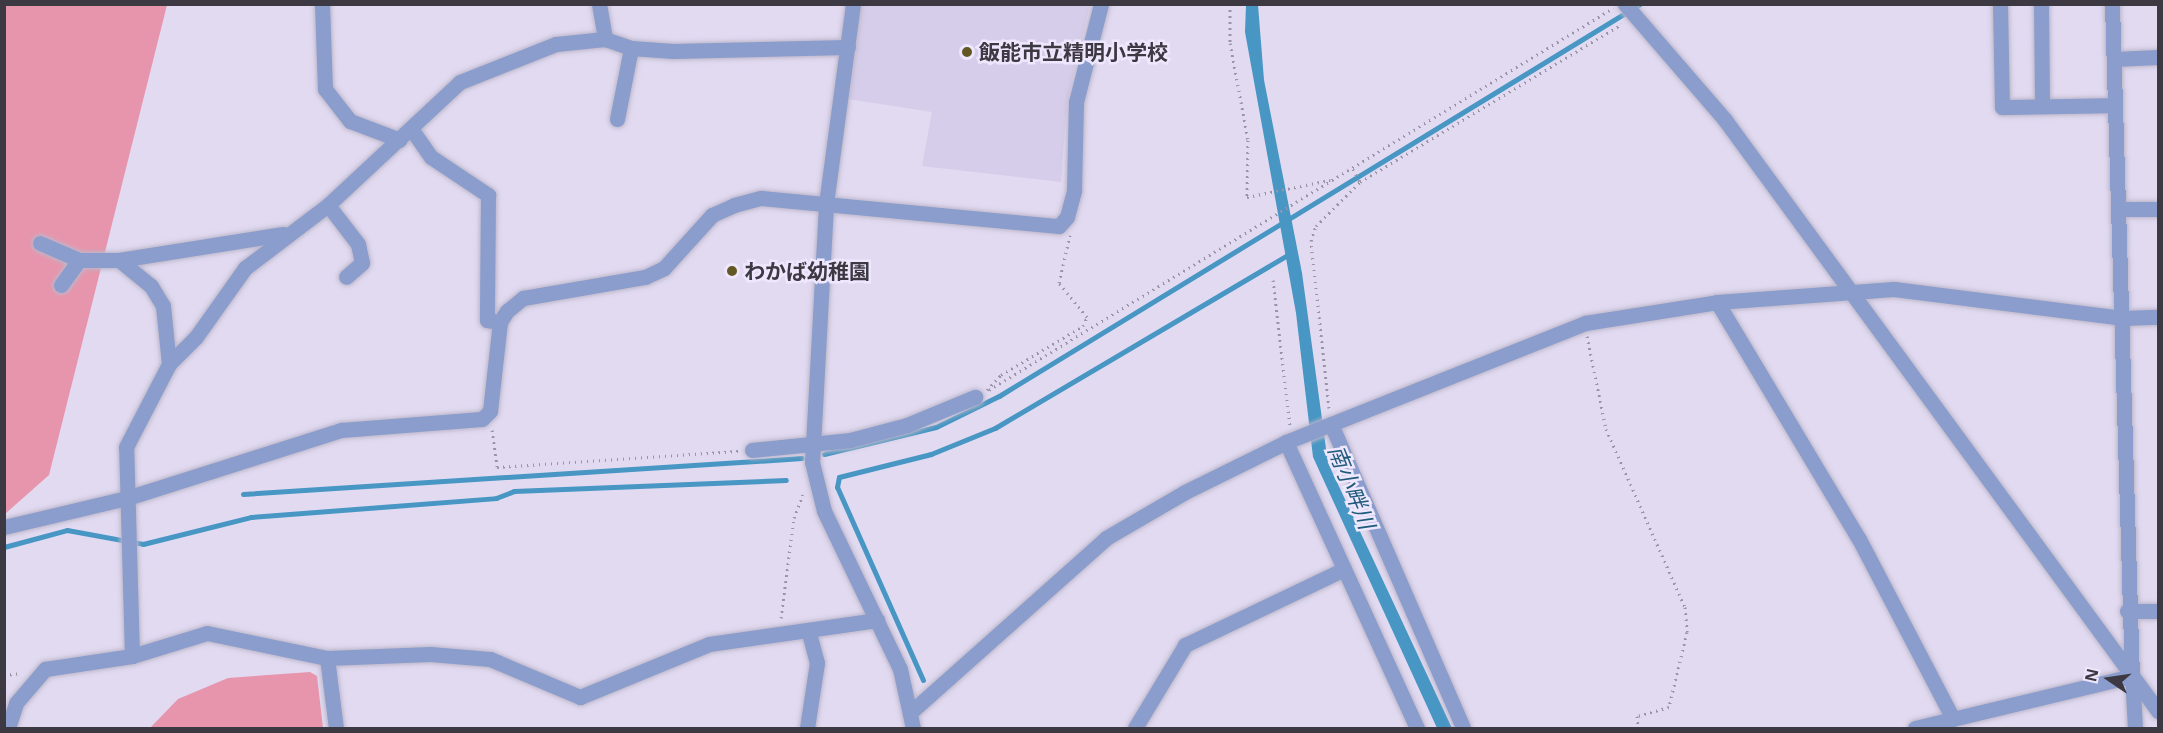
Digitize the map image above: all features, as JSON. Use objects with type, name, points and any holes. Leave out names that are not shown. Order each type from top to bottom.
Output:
[{"type":"street","points":[[322,4],[325,89],[350,121],[406,135],[431,157],[488,195],[487,320],[500,322]]},
{"type":"street","points":[[599,4],[605,39]]},
{"type":"street","points":[[853,4],[826,205],[811,446],[813,469],[824,511],[877,620],[912,711],[913,729]]},
{"type":"street","points":[[4,527],[128,498],[341,430],[470,423],[490,411],[500,322],[523,298],[645,278],[664,268],[712,215],[734,205],[762,198],[1059,226],[1067,217],[1074,190],[1076,102],[1101,4]]},
{"type":"street","points":[[2000,4],[2002,107],[2115,105]]},
{"type":"street","points":[[2041,4],[2042,106]]},
{"type":"street","points":[[2112,4],[2120,209],[2127,611],[2135,729]]},
{"type":"street","points":[[1627,9],[1725,120],[2158,711]]},
{"type":"street","points":[[132,656],[126,447],[169,364],[196,337],[245,267],[286,234],[328,205],[406,135],[460,82],[556,44],[605,39],[631,48],[848,47]]},
{"type":"street","points":[[617,119],[631,48]]},
{"type":"street","points":[[2114,58],[2158,57]]},
{"type":"street","points":[[328,205],[357,244],[362,263],[346,278]]},
{"type":"street","points":[[2120,209],[2158,209]]},
{"type":"street","points":[[40,243],[79,260],[119,260],[286,234]]},
{"type":"street","points":[[61,285],[79,260]]},
{"type":"street","points":[[119,260],[151,286],[163,306],[169,364]]},
{"type":"street","points":[[912,711],[1106,538],[1292,439],[1585,323],[1717,302],[1904,290],[2122,318],[2158,317]]},
{"type":"street","points":[[1717,302],[1859,539],[1953,719]]},
{"type":"street","points":[[752,450],[811,446],[908,425],[980,395]]},
{"type":"street","points":[[1329,425],[1463,729]]},
{"type":"street","points":[[1292,439],[1344,569],[1417,729]]},
{"type":"street","points":[[1135,729],[1185,645],[1344,569]]},
{"type":"street","points":[[2127,611],[2158,611]]},
{"type":"street","points":[[8,729],[16,703],[45,669],[132,656],[207,633],[327,658],[430,654],[490,659],[580,697],[709,644],[877,620]]},
{"type":"street","points":[[807,729],[817,663],[808,630]]},
{"type":"street","points":[[327,658],[336,729]]},
{"type":"street","points":[[1915,729],[2132,676]]},
{"type":"path","points":[[1230,4],[1230,42],[1248,140],[1247,197],[1334,180]]},
{"type":"path","points":[[980,395],[1334,180],[1627,9]]},
{"type":"path","points":[[1329,425],[1311,241],[1316,226],[1360,181],[1627,9]]},
{"type":"path","points":[[1353,170],[1360,181]]},
{"type":"path","points":[[980,395],[1001,375],[1083,326],[1087,317],[1059,283],[1072,237],[1059,226]]},
{"type":"path","points":[[1274,280],[1292,439]]},
{"type":"path","points":[[1585,323],[1606,429],[1685,607],[1687,632],[1669,707],[1638,717],[1638,729]]},
{"type":"path","points":[[490,411],[497,467],[752,450]]},
{"type":"path","points":[[780,634],[794,518],[813,469]]},
{"type":"shaded area","points":[[5,5],[167,5],[49,475],[5,514]]},
{"type":"shaded area","name":"飯能市立精明小学校","points":[[861,5],[1090,5],[1067,102],[1061,182],[922,166],[932,112],[848,99]]},
{"type":"shaded area","points":[[310,672],[317,676],[323,728],[150,728],[178,699],[228,678]]},
{"type":"water","points":[[1246,5],[1258,5],[1264,80],[1302,273],[1328,463],[1452,728],[1437,728],[1313,457],[1296,313],[1245,32]]},
{"type":"waterway","points":[[824,454],[936,427],[999,396],[1640,4]]},
{"type":"waterway","points":[[923,680],[837,487],[839,477],[931,454],[995,428],[1291,253]]},
{"type":"waterway","points":[[243,494],[802,458]]},
{"type":"waterway","points":[[4,547],[67,530],[143,544],[251,517],[496,498],[514,491],[786,480]]},
{"type":"place","name":"飯能市立精明小学校","points":[[967,52]]},
{"type":"place","name":"わかば幼稚園","points":[[732,271]]},
{"type":"water label","name":"南小畔川","points":[[1352,487]]}]
